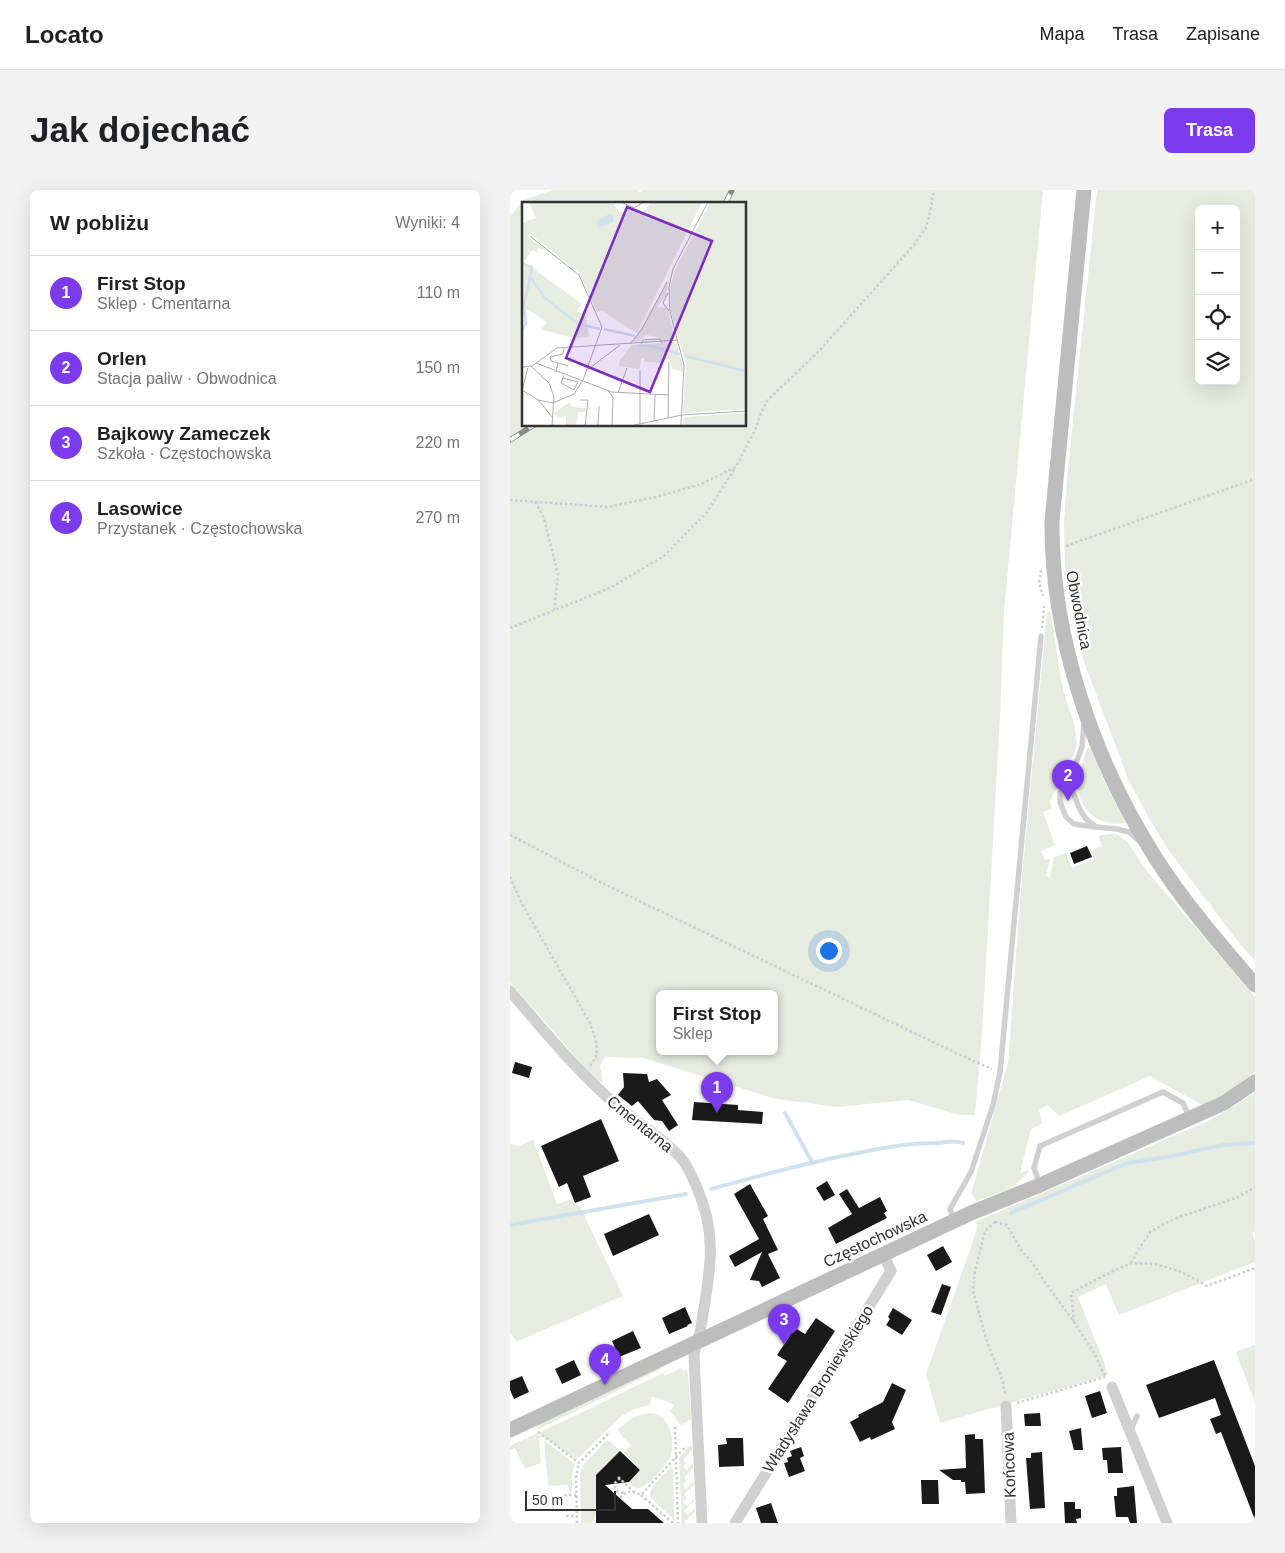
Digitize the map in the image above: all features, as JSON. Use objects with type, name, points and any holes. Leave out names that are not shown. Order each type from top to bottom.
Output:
[{"type":"main road","name":"Obwodnica","points":[[1084,190],[1052,520],[1054,576],[1062,624],[1072,666],[1086,711],[1105,762],[1135,825],[1155,858],[1192,909],[1255,985]]},
{"type":"main road","name":"Częstochowska","points":[[510,1430],[955,1221],[1224,1103],[1255,1082]]},
{"type":"street","name":"Cmentarna","points":[[510,991],[584,1075],[617,1106],[663,1141],[682,1159],[692,1176],[707,1215],[712,1257],[700,1333],[696,1343]]},
{"type":"street","name":"Władysława Broniewskiego","points":[[735,1523],[891,1271],[883,1254]]},
{"type":"street","points":[[696,1343],[694,1364],[702,1523]]},
{"type":"street","points":[[1110,1382],[1167,1523]]},
{"type":"street","name":"Końcowa","points":[[1006,1406],[1011,1523]]},
{"type":"lane","points":[[955,1221],[950,1210],[971,1172],[993,1105],[1000,1072],[1041,636]]},
{"type":"lane","points":[[1086,711],[1082,747],[1071,776],[1060,793],[1060,802],[1066,817],[1074,824],[1129,832],[1155,858]]},
{"type":"lane","points":[[1071,776],[1070,784],[1080,810],[1086,819],[1096,827]]},
{"type":"lane","points":[[1040,1185],[1034,1168],[1040,1146],[1163,1092],[1183,1103],[1190,1118]]},
{"type":"lane","points":[[1130,1432],[1137,1416]]},
{"type":"path","points":[[510,628],[610,588],[664,556],[707,512],[736,467],[767,402],[818,352],[914,245],[926,228],[932,207],[934,190]]},
{"type":"path","points":[[510,500],[608,507],[656,497],[700,484],[736,467]]},
{"type":"path","points":[[1052,552],[1255,479]]},
{"type":"path","points":[[535,502],[544,518],[558,575],[554,611]]},
{"type":"path","points":[[510,835],[610,887],[956,1053],[1000,1072]]},
{"type":"path","points":[[510,877],[522,904],[590,1023],[596,1041],[597,1055],[584,1075]]},
{"type":"path","points":[[1131,1263],[1151,1231],[1176,1218],[1236,1198],[1255,1186]]},
{"type":"path","points":[[989,1206],[995,1222]]},
{"type":"path","points":[[995,1222],[1007,1225],[1021,1250],[1034,1265],[1074,1322],[1110,1382],[1006,1406],[1003,1382],[986,1338],[973,1290],[975,1271],[985,1230],[995,1222]]},
{"type":"path","points":[[1074,1322],[1071,1293],[1131,1263],[1155,1264],[1182,1272],[1207,1286],[1255,1268]]},
{"type":"path","points":[[675,1427],[678,1523]]},
{"type":"path","points":[[538,1432],[579,1463]]},
{"type":"path","points":[[577,1523],[576,1477],[579,1463],[610,1432]]},
{"type":"path","points":[[641,1495],[692,1440],[698,1440]]},
{"type":"path","points":[[633,1491],[624,1493],[615,1489],[619,1477],[633,1491],[641,1495],[673,1523]]},
{"type":"path","points":[[620,1498],[624,1493]]},
{"type":"path","points":[[564,1495],[576,1494]]},
{"type":"path","points":[[566,1516],[577,1516]]},
{"type":"shaded area","points":[[553,190],[636,190],[640,193],[643,190],[1043,190],[1004,612],[982,1034],[975,1115],[959,1115],[908,1100],[837,1107],[776,1099],[643,1058],[605,1057],[600,1066],[603,1083],[595,1079],[510,982],[510,217],[523,200]]},
{"type":"shaded area","points":[[1097,190],[1255,190],[1255,961],[1169,851],[1129,781],[1084,662],[1065,567],[1064,522]]},
{"type":"shaded area","points":[[1050,611],[1062,684],[1075,726],[1076,743],[1075,752],[1050,801],[1052,809],[1043,812],[1055,845],[1041,851],[1045,860],[1050,859],[1046,876],[1050,877],[1054,857],[1066,853],[1072,868],[1094,859],[1091,851],[1102,846],[1100,835],[1118,835],[1127,841],[1146,870],[1255,997],[1255,1072],[1227,1094],[1204,1106],[1150,1076],[1059,1116],[1048,1105],[1039,1110],[1042,1124],[1031,1129],[1020,1173],[1029,1170],[1013,1186],[977,1201],[971,1194],[1008,1063],[1022,877],[1047,613]]},
{"type":"shaded area","points":[[1089,747],[1124,823],[1107,823],[1100,820],[1093,816],[1082,803],[1078,782],[1087,748]]},
{"type":"shaded area","points":[[1255,1092],[1255,1231],[1252,1233],[1255,1241],[1255,1262],[1119,1315],[1106,1284],[1078,1297],[1108,1375],[940,1423],[926,1374],[972,1244],[978,1225],[975,1222],[1206,1122]]},
{"type":"shaded area","points":[[533,1139],[557,1204],[572,1199],[574,1204],[578,1203],[623,1296],[516,1342],[510,1332],[510,1144],[519,1146]]},
{"type":"shaded area","points":[[1255,1345],[1255,1403],[1236,1352]]},
{"type":"shaded area","points":[[660,1366],[661,1369],[539,1429],[534,1424]]},
{"type":"shaded area","points":[[681,1368],[684,1371],[687,1369],[688,1374],[691,1419],[681,1425],[670,1412],[674,1405],[652,1397],[650,1405],[634,1409],[620,1417],[576,1460],[539,1433],[663,1373],[665,1376]]},
{"type":"shaded area","points":[[648,1413],[655,1414],[666,1421],[671,1434],[671,1455],[657,1475],[647,1484],[637,1488],[629,1482],[640,1469],[623,1454],[631,1445],[620,1434],[618,1429],[634,1417]]},
{"type":"shaded area","points":[[537,1433],[541,1437],[539,1438],[541,1463],[525,1469],[515,1448],[510,1450],[510,1446]]},
{"type":"shaded area","points":[[544,1440],[575,1464],[572,1474],[571,1492],[568,1485],[548,1486]]},
{"type":"shaded area","points":[[606,1441],[611,1442],[621,1452],[609,1463],[607,1462],[603,1466],[604,1468],[596,1475],[598,1500],[596,1513],[592,1523],[581,1523],[580,1472],[585,1463]]},
{"type":"shaded area","points":[[692,1446],[692,1450],[683,1460],[686,1463],[683,1467],[687,1470],[693,1463],[693,1468],[684,1478],[686,1481],[683,1485],[686,1489],[693,1481],[694,1485],[684,1494],[687,1498],[683,1502],[687,1506],[694,1499],[684,1511],[688,1515],[695,1508],[695,1512],[685,1521],[686,1523],[682,1523],[679,1458],[688,1447]]},
{"type":"shaded area","points":[[671,1467],[673,1468],[673,1519],[651,1498],[650,1494],[654,1485]]},
{"type":"building","points":[[1087,846],[1092,857],[1074,864],[1070,853]]},
{"type":"building","points":[[515,1062],[532,1067],[529,1078],[512,1073]]},
{"type":"building","points":[[623,1073],[647,1074],[649,1082],[657,1079],[671,1095],[662,1100],[678,1125],[669,1131],[662,1121],[654,1120],[638,1101],[632,1106],[618,1095],[624,1087]]},
{"type":"building","points":[[694,1102],[738,1105],[738,1110],[763,1112],[762,1124],[692,1120]]},
{"type":"building","points":[[601,1119],[619,1161],[583,1176],[591,1197],[575,1203],[567,1183],[559,1187],[541,1146]]},
{"type":"building","points":[[827,1181],[835,1195],[824,1201],[816,1188]]},
{"type":"building","points":[[750,1184],[768,1216],[763,1219],[778,1250],[768,1254],[780,1278],[762,1287],[759,1281],[750,1280],[762,1252],[735,1267],[729,1256],[759,1239],[734,1194]]},
{"type":"building","points":[[847,1189],[859,1208],[880,1197],[887,1211],[884,1213],[887,1218],[836,1244],[828,1228],[852,1214],[839,1194]]},
{"type":"building","points":[[649,1214],[659,1235],[613,1256],[604,1234]]},
{"type":"building","points":[[943,1246],[952,1262],[936,1271],[927,1255]]},
{"type":"building","points":[[942,1284],[951,1287],[941,1315],[931,1312]]},
{"type":"building","points":[[685,1307],[692,1323],[669,1334],[662,1318]]},
{"type":"building","points":[[893,1308],[912,1320],[902,1335],[886,1325]]},
{"type":"building","points":[[816,1318],[835,1331],[788,1403],[768,1389],[787,1361],[777,1355],[795,1328],[805,1334]]},
{"type":"building","points":[[633,1331],[641,1348],[619,1357],[612,1341]]},
{"type":"building","points":[[574,1360],[581,1375],[562,1384],[555,1369]]},
{"type":"building","points":[[1214,1360],[1255,1466],[1255,1520],[1221,1432],[1216,1434],[1210,1419],[1221,1415],[1215,1398],[1159,1418],[1146,1385]]},
{"type":"building","points":[[522,1376],[529,1392],[514,1399],[510,1390],[510,1381]]},
{"type":"building","points":[[892,1383],[906,1390],[892,1422],[895,1429],[871,1440],[870,1437],[860,1442],[850,1422],[859,1417],[858,1415],[883,1402]]},
{"type":"building","points":[[1100,1391],[1107,1413],[1092,1418],[1085,1396]]},
{"type":"building","points":[[1040,1413],[1041,1426],[1025,1426],[1024,1414]]},
{"type":"building","points":[[1081,1428],[1083,1450],[1074,1450],[1069,1431]]},
{"type":"building","points":[[975,1434],[975,1439],[983,1439],[985,1493],[966,1494],[965,1482],[953,1480],[939,1470],[966,1468],[965,1435]]},
{"type":"building","points":[[726,1438],[743,1438],[744,1466],[719,1467],[718,1445],[727,1444]]},
{"type":"building","points":[[801,1447],[804,1456],[800,1458],[805,1471],[789,1477],[784,1463],[788,1462],[787,1458],[792,1456],[790,1451]]},
{"type":"building","points":[[1121,1447],[1123,1473],[1108,1473],[1107,1460],[1103,1460],[1102,1448]]},
{"type":"building","points":[[620,1451],[640,1470],[629,1482],[605,1485],[632,1509],[648,1509],[664,1523],[596,1523],[596,1475]]},
{"type":"building","points":[[1042,1452],[1045,1508],[1030,1509],[1026,1458],[1031,1458],[1031,1453]]},
{"type":"building","points":[[921,1480],[938,1480],[939,1504],[922,1504]]},
{"type":"building","points":[[1134,1486],[1137,1523],[1130,1523],[1128,1517],[1116,1517],[1114,1496],[1117,1496],[1117,1488]]},
{"type":"building","points":[[1064,1502],[1075,1502],[1075,1509],[1081,1509],[1081,1518],[1076,1519],[1077,1523],[1065,1523]]},
{"type":"building","points":[[771,1503],[778,1523],[761,1523],[756,1508]]},
{"type":"waterway","points":[[785,1113],[812,1162]]},
{"type":"waterway","points":[[711,1189],[799,1166],[895,1146],[953,1141],[963,1143]]},
{"type":"waterway","points":[[1011,1213],[1127,1163],[1223,1145],[1255,1143]]},
{"type":"waterway","points":[[510,1225],[686,1194]]},
{"type":"railway","points":[[726,202],[732,190]]},
{"type":"railway","points":[[510,440],[532,426]]},
{"type":"place","name":"Orlen","points":[[1068,801]]},
{"type":"place","name":"First Stop","points":[[717,1113]]},
{"type":"place","name":"Bajkowy Zameczek","points":[[784,1345]]},
{"type":"place","name":"Lasowice","points":[[605,1385]]}]
